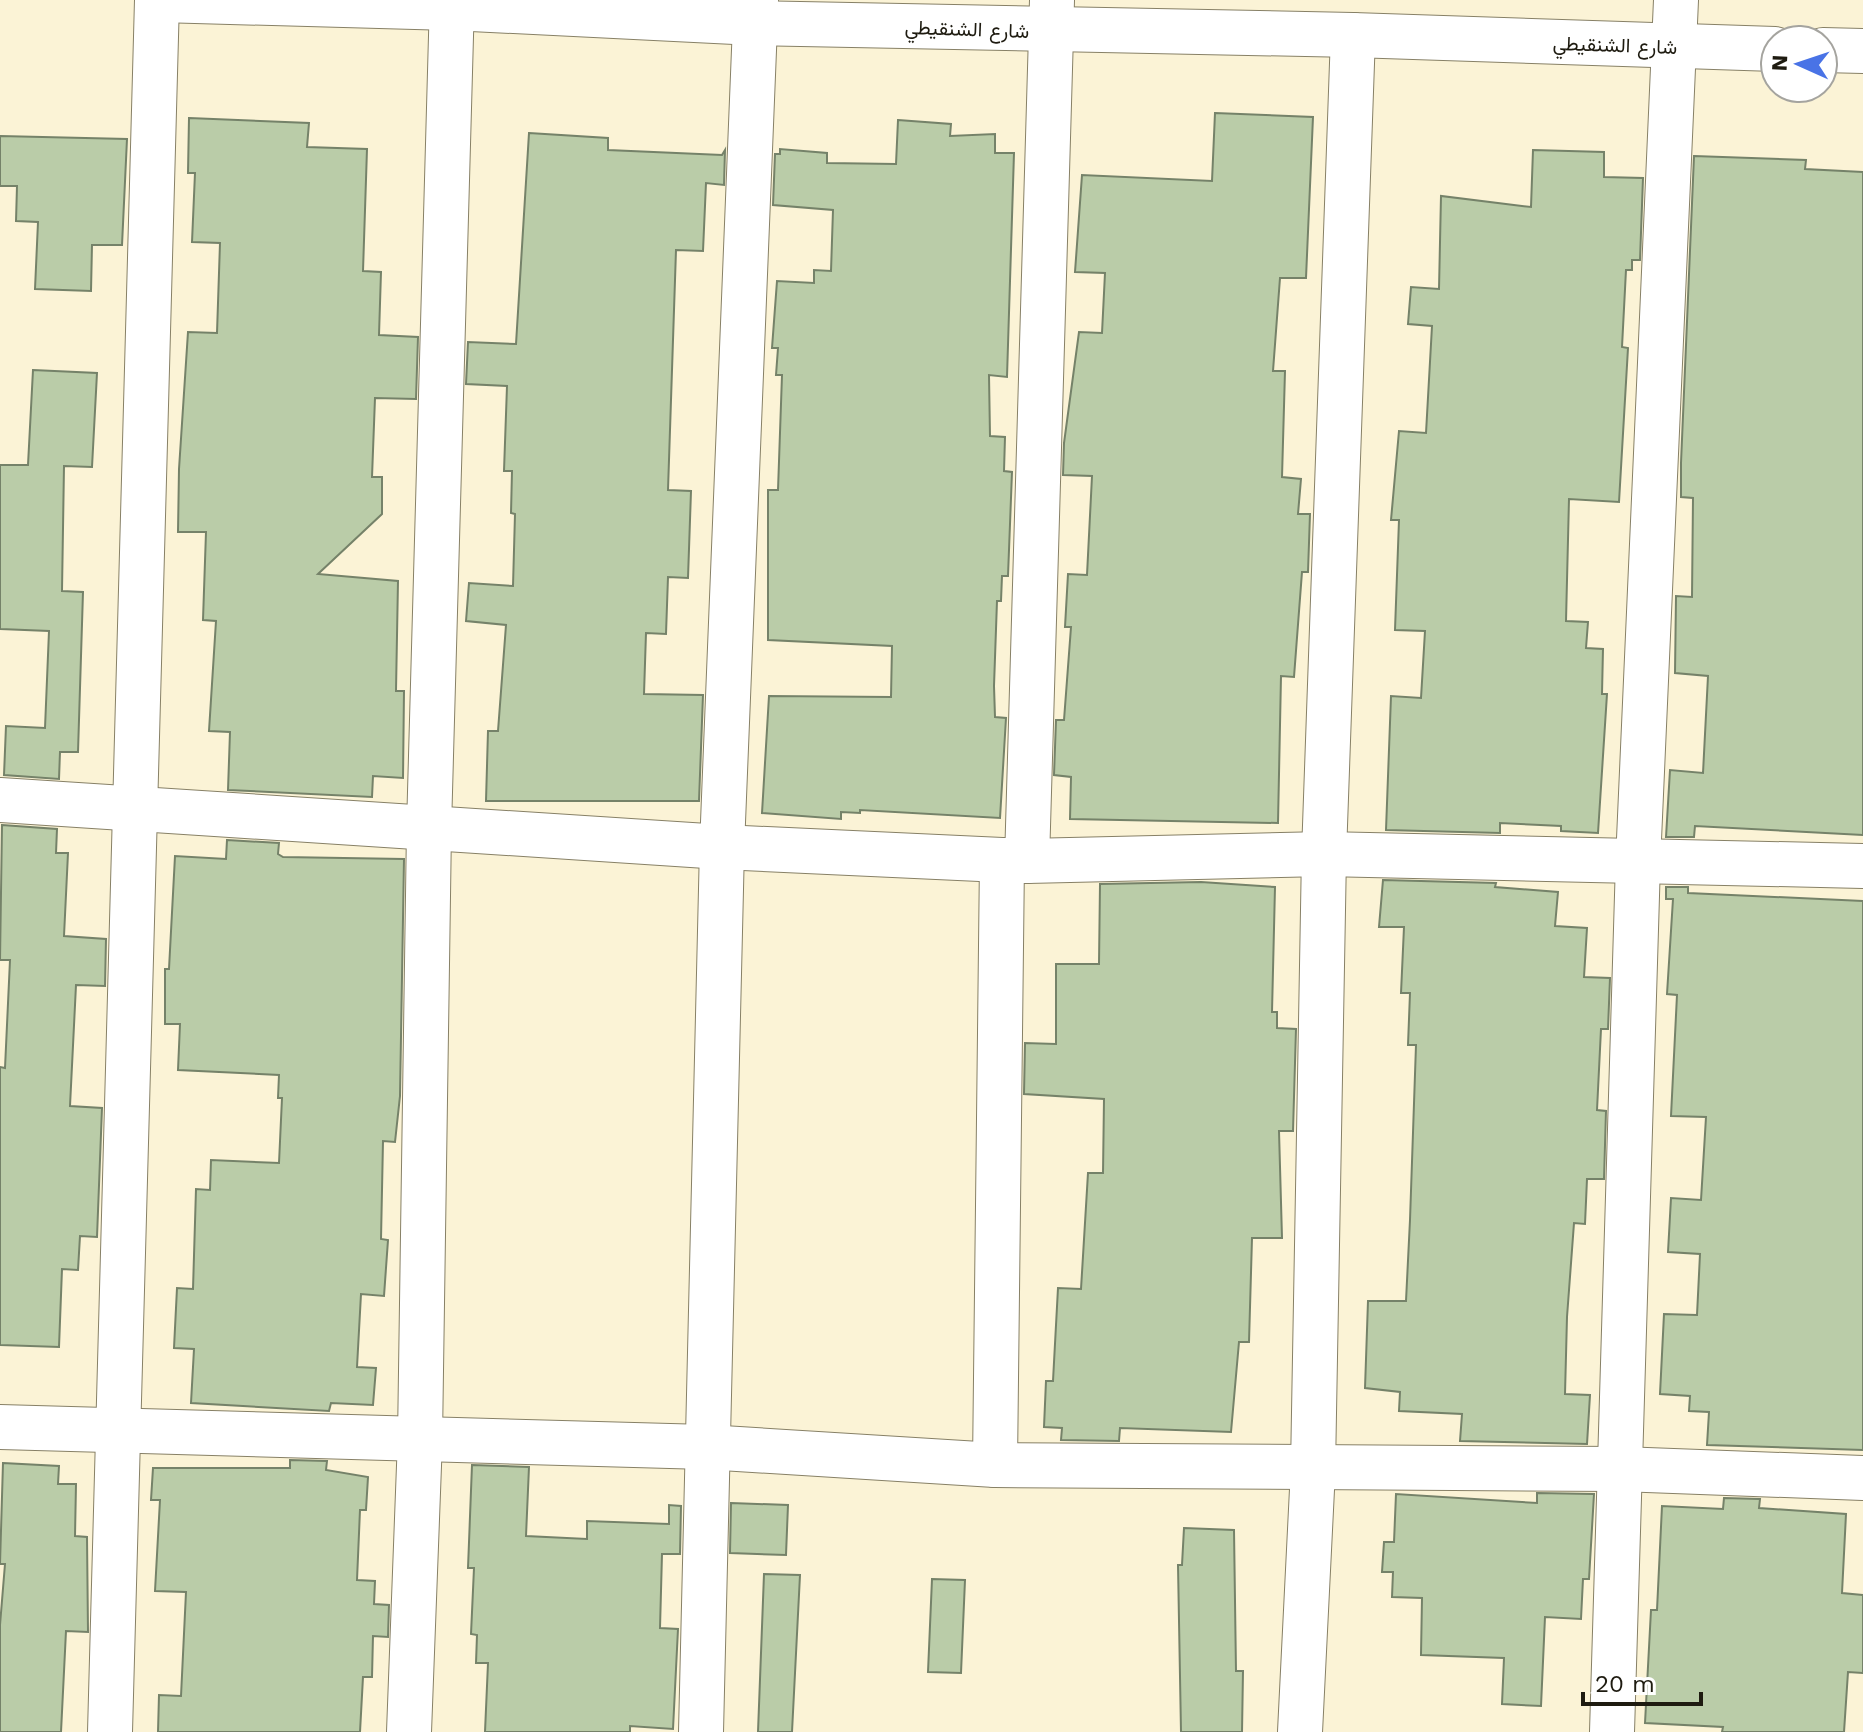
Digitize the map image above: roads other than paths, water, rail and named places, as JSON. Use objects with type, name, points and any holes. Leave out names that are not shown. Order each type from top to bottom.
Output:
[{"type":"street","name":"شارع الشنقيطي","points":[[159,0],[1343,23],[1676,47],[1759,49]]},
{"type":"street","points":[[110,1732],[133,809],[159,0]]},
{"type":"street","points":[[1612,1732],[1638,862],[1676,0]]},
{"type":"street","points":[[409,1732],[420,1439],[429,828],[452,4]]},
{"type":"street","points":[[701,1732],[722,847],[755,12]]},
{"type":"street","points":[[995,1465],[1014,860],[1050,15]]},
{"type":"street","points":[[1300,1732],[1313,1469],[1343,23]]},
{"type":"street","points":[[1839,50],[1863,51]]},
{"type":"street","points":[[0,800],[722,847],[1014,860],[1324,854],[1863,866]]},
{"type":"street","points":[[0,1427],[117,1433],[706,1447],[995,1465],[1620,1469],[1863,1478]]}]
